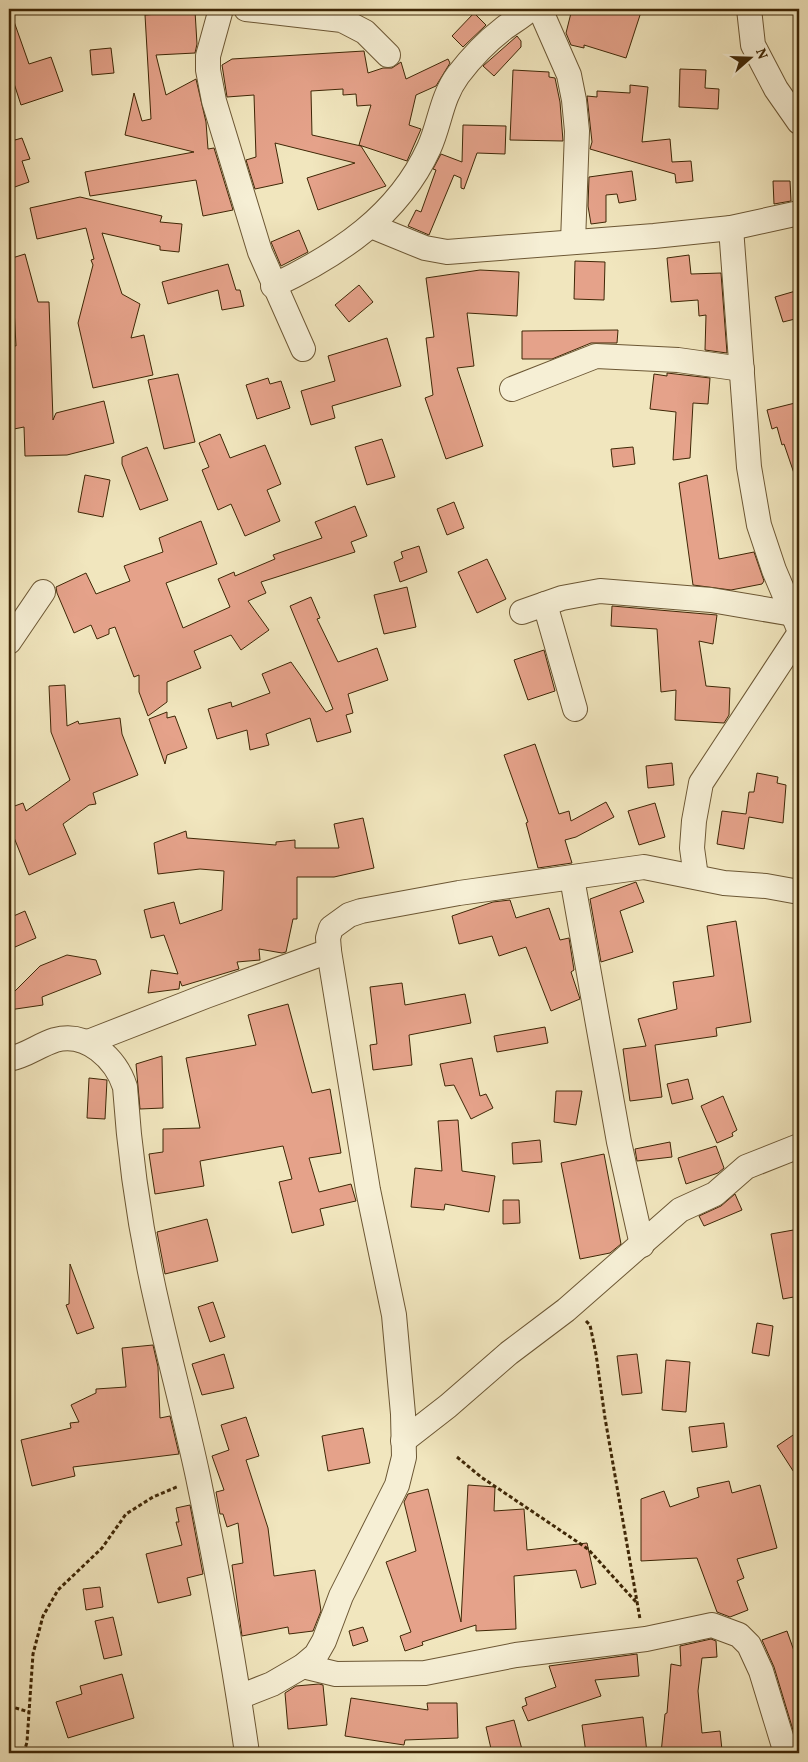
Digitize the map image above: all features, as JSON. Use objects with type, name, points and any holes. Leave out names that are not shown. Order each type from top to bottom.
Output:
[{"type":"street","points":[[221,9],[208,56],[208,70],[214,101],[238,185],[260,252],[273,286],[303,349]]},
{"type":"street","points":[[246,9],[342,20],[365,32],[388,55]]},
{"type":"street","points":[[273,286],[313,267],[342,250],[371,226],[414,177],[430,146],[445,96],[457,76],[484,45],[530,9]]},
{"type":"street","points":[[540,9],[569,75],[574,100],[576,131],[573,242]]},
{"type":"street","points":[[749,9],[753,45],[776,89],[799,122]]},
{"type":"street","points":[[371,226],[426,248],[447,252],[731,228],[799,213]]},
{"type":"street","points":[[731,228],[749,467],[759,525],[774,570],[798,623]]},
{"type":"street","points":[[512,389],[596,356],[678,360],[742,369]]},
{"type":"street","points":[[522,612],[545,604],[600,591],[633,592],[711,600],[798,623]]},
{"type":"street","points":[[9,642],[43,592]]},
{"type":"street","points":[[545,604],[575,709]]},
{"type":"street","points":[[696,877],[693,839],[701,783],[798,623]]},
{"type":"street","points":[[239,1697],[272,1684],[303,1666],[316,1655],[324,1641],[341,1596],[397,1485],[404,1457],[403,1414],[394,1315],[366,1181],[329,951],[328,938],[331,928],[349,915],[361,911],[459,893],[644,867],[696,877],[799,892]]},
{"type":"street","points":[[572,878],[619,1142],[642,1245]]},
{"type":"street","points":[[88,1042],[329,951]]},
{"type":"street","points":[[9,1059],[20,1057],[56,1040],[73,1039],[88,1042],[103,1053],[116,1068],[125,1087],[134,1176],[146,1249],[198,1477],[239,1697],[247,1753]]},
{"type":"street","points":[[403,1441],[448,1406],[509,1353],[566,1310],[680,1210],[715,1194],[746,1167],[799,1146]]},
{"type":"street","points":[[303,1666],[336,1674],[425,1673],[516,1655],[646,1639],[712,1626],[739,1635],[749,1645],[761,1671],[786,1753]]},
{"type":"path","points":[[566,1310],[588,1322],[591,1328],[637,1604],[646,1639]]},
{"type":"path","points":[[457,1457],[480,1477],[588,1549],[637,1604]]},
{"type":"path","points":[[24,1753],[33,1654],[43,1616],[58,1590],[102,1548],[126,1514],[153,1497],[198,1477]]},
{"type":"path","points":[[9,1706],[29,1712]]},
{"type":"building","points":[[572,9],[642,9],[626,58],[584,45],[584,48],[571,45],[566,33]]},
{"type":"building","points":[[195,11],[197,44],[195,53],[156,55],[166,95],[196,79],[206,122],[208,149],[214,148],[233,210],[203,216],[196,180],[90,196],[85,172],[194,152],[125,135],[134,93],[142,121],[151,119],[145,15]]},
{"type":"building","points":[[9,13],[11,13],[29,64],[51,57],[63,91],[21,105],[9,68]]},
{"type":"building","points":[[474,13],[486,25],[463,47],[452,36]]},
{"type":"building","points":[[517,36],[521,41],[521,47],[494,76],[483,66]]},
{"type":"building","points":[[111,48],[114,73],[92,75],[90,50]]},
{"type":"building","points":[[364,51],[368,73],[383,68],[392,68],[401,62],[406,79],[448,59],[450,63],[436,86],[416,95],[409,125],[421,129],[407,161],[359,145],[371,105],[357,106],[356,94],[343,95],[343,89],[311,91],[312,135],[361,146],[386,186],[318,210],[307,178],[355,163],[275,143],[283,183],[255,189],[246,160],[256,157],[254,95],[227,97],[222,65],[232,59]]},
{"type":"building","points":[[680,69],[706,70],[705,88],[719,89],[718,109],[679,107]]},
{"type":"building","points":[[513,70],[549,72],[549,77],[555,78],[560,102],[563,141],[510,140]]},
{"type":"building","points":[[630,85],[648,87],[642,142],[670,139],[672,162],[691,161],[693,181],[676,183],[675,174],[590,149],[592,142],[587,96],[597,97],[597,91],[630,93]]},
{"type":"building","points":[[463,125],[506,126],[505,154],[477,153],[464,189],[461,188],[461,178],[454,175],[429,235],[408,226],[416,210],[421,212],[436,170],[433,169],[441,154],[462,162]]},
{"type":"building","points":[[9,131],[11,131],[15,140],[22,138],[30,159],[22,161],[29,182],[9,189]]},
{"type":"building","points":[[632,171],[636,200],[619,203],[617,194],[606,195],[606,222],[591,224],[588,206],[589,177]]},
{"type":"building","points":[[773,181],[790,181],[791,201],[774,204]]},
{"type":"building","points":[[80,197],[162,216],[160,222],[182,224],[179,252],[160,250],[160,246],[102,233],[122,294],[140,304],[131,338],[144,335],[153,375],[93,388],[78,323],[93,265],[91,260],[94,259],[86,228],[37,239],[30,208]]},
{"type":"building","points":[[299,230],[308,252],[281,266],[271,242]]},
{"type":"building","points":[[25,254],[38,302],[49,302],[53,420],[56,413],[104,401],[114,443],[67,455],[25,456],[24,427],[9,430],[9,345],[16,346],[13,289],[9,290],[9,259]]},
{"type":"building","points":[[689,255],[691,274],[721,273],[727,353],[705,350],[706,315],[699,316],[698,300],[671,302],[667,258]]},
{"type":"building","points":[[575,261],[605,262],[604,300],[574,299]]},
{"type":"building","points":[[228,264],[236,290],[240,290],[244,306],[222,310],[218,290],[168,304],[162,282]]},
{"type":"building","points":[[480,270],[519,272],[517,316],[467,313],[474,366],[457,368],[483,446],[446,459],[425,398],[433,395],[426,338],[434,337],[426,278]]},
{"type":"building","points":[[359,285],[373,302],[349,322],[335,305]]},
{"type":"building","points":[[799,290],[799,318],[783,322],[775,297]]},
{"type":"building","points":[[618,330],[617,343],[591,343],[552,359],[522,359],[522,331]]},
{"type":"building","points":[[387,338],[401,386],[332,406],[335,418],[311,425],[301,391],[335,381],[328,356]]},
{"type":"building","points":[[667,373],[710,378],[708,404],[693,403],[690,458],[673,460],[676,412],[650,409],[654,374],[667,376]]},
{"type":"building","points":[[178,374],[195,442],[164,449],[148,380]]},
{"type":"building","points":[[268,378],[270,384],[281,381],[290,408],[257,419],[246,385]]},
{"type":"building","points":[[799,402],[799,481],[797,482],[777,427],[772,429],[767,410]]},
{"type":"building","points":[[220,434],[230,458],[265,445],[281,484],[267,490],[280,521],[245,536],[231,504],[218,510],[202,470],[209,467],[199,443]]},
{"type":"building","points":[[382,439],[395,477],[367,485],[355,447]]},
{"type":"building","points":[[147,447],[168,500],[140,510],[122,464],[122,457]]},
{"type":"building","points":[[633,447],[635,464],[613,467],[611,449]]},
{"type":"building","points":[[85,475],[110,480],[103,517],[78,512]]},
{"type":"building","points":[[707,475],[719,559],[754,552],[764,581],[762,584],[731,590],[693,585],[679,483]]},
{"type":"building","points":[[454,502],[464,528],[447,535],[437,509]]},
{"type":"building","points":[[355,506],[367,536],[351,542],[355,552],[261,582],[266,593],[248,601],[269,630],[241,650],[231,635],[194,651],[201,668],[167,682],[167,702],[148,716],[139,692],[139,675],[134,677],[115,627],[109,629],[109,634],[97,639],[91,625],[74,633],[57,593],[56,587],[86,573],[96,594],[130,581],[124,566],[163,552],[159,538],[201,521],[217,564],[166,583],[183,628],[230,607],[218,579],[234,572],[235,576],[275,559],[273,555],[322,538],[315,522]]},
{"type":"building","points":[[419,546],[427,572],[400,582],[394,562],[403,558],[401,552]]},
{"type":"building","points":[[487,559],[506,599],[477,613],[458,572]]},
{"type":"building","points":[[407,587],[416,627],[384,634],[374,595]]},
{"type":"building","points":[[311,597],[320,618],[317,619],[338,662],[377,648],[388,680],[348,694],[353,713],[346,715],[351,732],[317,742],[310,718],[266,734],[269,745],[250,750],[247,730],[217,739],[208,709],[231,702],[232,707],[270,693],[262,674],[291,662],[326,712],[333,709],[290,606]]},
{"type":"building","points":[[612,606],[717,615],[713,644],[699,641],[706,686],[730,688],[729,715],[724,723],[675,720],[676,690],[661,692],[657,629],[611,626]]},
{"type":"building","points":[[544,650],[555,691],[528,700],[514,660]]},
{"type":"building","points":[[65,685],[67,726],[78,721],[79,724],[120,718],[122,734],[138,775],[93,793],[96,804],[89,805],[63,824],[76,854],[29,875],[9,825],[9,808],[23,803],[26,811],[70,780],[51,732],[49,686]]},
{"type":"building","points":[[167,712],[167,718],[175,716],[187,748],[167,755],[165,764],[149,719]]},
{"type":"building","points":[[535,744],[559,814],[569,811],[571,821],[606,802],[614,817],[576,837],[565,840],[572,863],[538,868],[526,823],[528,822],[504,755]]},
{"type":"building","points":[[672,763],[674,785],[648,788],[646,766]]},
{"type":"building","points":[[757,773],[778,777],[777,783],[786,785],[783,823],[749,817],[744,849],[717,844],[722,811],[746,814],[749,792],[754,792]]},
{"type":"building","points":[[655,803],[665,837],[639,845],[628,811]]},
{"type":"building","points":[[363,818],[374,868],[334,877],[297,877],[297,919],[293,919],[286,952],[259,949],[260,960],[237,962],[239,969],[182,986],[180,981],[179,989],[148,993],[151,970],[178,974],[164,935],[151,938],[144,910],[174,902],[180,924],[222,910],[224,871],[200,869],[158,874],[154,843],[186,831],[187,838],[276,845],[276,842],[295,840],[295,848],[339,848],[334,824]]},
{"type":"building","points":[[636,882],[644,902],[620,911],[633,952],[601,962],[590,899]]},
{"type":"building","points":[[510,900],[516,918],[549,908],[560,940],[569,938],[574,970],[571,972],[580,999],[551,1011],[526,947],[499,956],[492,936],[459,944],[452,916],[493,902]]},
{"type":"building","points":[[25,911],[36,938],[15,947],[9,932],[9,918]]},
{"type":"building","points":[[736,921],[751,1022],[716,1028],[717,1036],[655,1045],[662,1097],[630,1101],[623,1049],[646,1046],[638,1019],[677,1009],[673,982],[714,976],[707,926]]},
{"type":"building","points":[[67,955],[96,960],[101,974],[42,997],[43,1005],[9,1010],[9,997],[40,966]]},
{"type":"building","points":[[402,983],[405,1005],[465,994],[471,1023],[409,1035],[412,1065],[373,1070],[370,1045],[377,1044],[370,987]]},
{"type":"building","points":[[288,1004],[312,1093],[330,1089],[341,1153],[309,1158],[319,1192],[351,1184],[356,1201],[320,1209],[324,1225],[292,1233],[279,1182],[292,1179],[283,1146],[200,1161],[204,1186],[155,1194],[149,1154],[163,1152],[163,1129],[200,1128],[186,1058],[256,1045],[248,1015]]},
{"type":"building","points":[[545,1027],[548,1043],[497,1052],[494,1036]]},
{"type":"building","points":[[162,1056],[163,1108],[140,1109],[136,1064]]},
{"type":"building","points":[[472,1058],[480,1096],[486,1094],[493,1108],[471,1119],[454,1085],[445,1086],[440,1064]]},
{"type":"building","points":[[89,1078],[107,1080],[105,1119],[87,1118]]},
{"type":"building","points":[[688,1079],[693,1099],[672,1104],[667,1084]]},
{"type":"building","points":[[556,1091],[582,1091],[576,1125],[554,1122]]},
{"type":"building","points":[[723,1096],[737,1130],[732,1133],[733,1136],[717,1143],[701,1106]]},
{"type":"building","points":[[458,1120],[462,1171],[495,1176],[489,1212],[445,1204],[444,1210],[411,1207],[415,1168],[442,1171],[438,1121]]},
{"type":"building","points":[[540,1140],[542,1162],[513,1164],[512,1143]]},
{"type":"building","points":[[670,1142],[672,1157],[637,1161],[635,1149]]},
{"type":"building","points":[[716,1146],[724,1168],[718,1173],[686,1184],[678,1158]]},
{"type":"building","points":[[604,1154],[621,1244],[610,1253],[580,1259],[561,1163]]},
{"type":"building","points":[[735,1194],[742,1210],[704,1226],[699,1216],[721,1206]]},
{"type":"building","points":[[503,1200],[519,1200],[520,1223],[503,1224]]},
{"type":"building","points":[[207,1219],[218,1261],[165,1274],[157,1232]]},
{"type":"building","points":[[799,1229],[799,1296],[783,1299],[771,1234]]},
{"type":"building","points":[[70,1264],[94,1328],[77,1334],[66,1305],[69,1304]]},
{"type":"building","points":[[213,1302],[225,1337],[210,1342],[198,1307]]},
{"type":"building","points":[[757,1323],[773,1326],[769,1356],[752,1353]]},
{"type":"building","points":[[153,1345],[158,1367],[160,1418],[170,1416],[179,1454],[73,1467],[75,1476],[32,1486],[21,1440],[71,1428],[70,1423],[79,1422],[71,1405],[96,1393],[96,1389],[126,1387],[122,1348]]},
{"type":"building","points":[[224,1354],[234,1388],[202,1395],[192,1364]]},
{"type":"building","points":[[637,1354],[642,1393],[622,1395],[617,1356]]},
{"type":"building","points":[[666,1360],[690,1362],[686,1412],[662,1410]]},
{"type":"building","points":[[246,1417],[259,1456],[246,1460],[268,1528],[274,1576],[315,1570],[321,1611],[313,1631],[289,1634],[288,1627],[242,1636],[232,1565],[243,1563],[238,1523],[227,1527],[223,1514],[220,1514],[216,1492],[224,1490],[212,1456],[229,1450],[221,1425]]},
{"type":"building","points":[[724,1423],[727,1447],[692,1452],[689,1427]]},
{"type":"building","points":[[363,1428],[370,1463],[328,1471],[322,1436]]},
{"type":"building","points":[[799,1431],[799,1480],[777,1446]]},
{"type":"building","points":[[729,1481],[732,1493],[760,1485],[777,1548],[737,1559],[744,1578],[737,1581],[748,1610],[730,1617],[717,1612],[697,1558],[641,1561],[641,1499],[664,1491],[670,1507],[699,1497],[697,1488]]},
{"type":"building","points":[[468,1485],[495,1487],[494,1511],[524,1509],[527,1550],[587,1543],[596,1584],[581,1588],[576,1570],[514,1576],[516,1629],[476,1631],[476,1625],[422,1642],[423,1645],[405,1651],[400,1636],[411,1632],[386,1562],[416,1551],[404,1502],[408,1494],[428,1489],[461,1622]]},
{"type":"building","points":[[190,1505],[203,1574],[187,1578],[191,1595],[158,1603],[146,1554],[182,1545],[176,1522],[179,1522],[176,1508]]},
{"type":"building","points":[[100,1587],[103,1607],[86,1610],[83,1589]]},
{"type":"building","points":[[113,1617],[122,1655],[104,1659],[95,1621]]},
{"type":"building","points":[[363,1627],[368,1641],[353,1646],[349,1631]]},
{"type":"building","points":[[787,1631],[799,1665],[799,1750],[774,1667],[762,1640]]},
{"type":"building","points":[[711,1639],[716,1641],[717,1657],[702,1658],[698,1691],[702,1733],[720,1731],[722,1750],[661,1753],[671,1664],[681,1666],[680,1646]]},
{"type":"building","points":[[637,1654],[639,1676],[595,1680],[601,1696],[528,1721],[522,1707],[527,1705],[525,1698],[556,1687],[549,1666]]},
{"type":"building","points":[[122,1674],[134,1718],[68,1738],[56,1702],[82,1694],[80,1686]]},
{"type":"building","points":[[323,1685],[327,1725],[288,1729],[285,1693],[296,1686]]},
{"type":"building","points":[[351,1698],[428,1710],[427,1703],[457,1703],[458,1738],[405,1740],[404,1745],[345,1736]]},
{"type":"building","points":[[643,1717],[647,1753],[586,1753],[582,1725]]},
{"type":"building","points":[[514,1720],[523,1753],[492,1753],[486,1727]]}]
